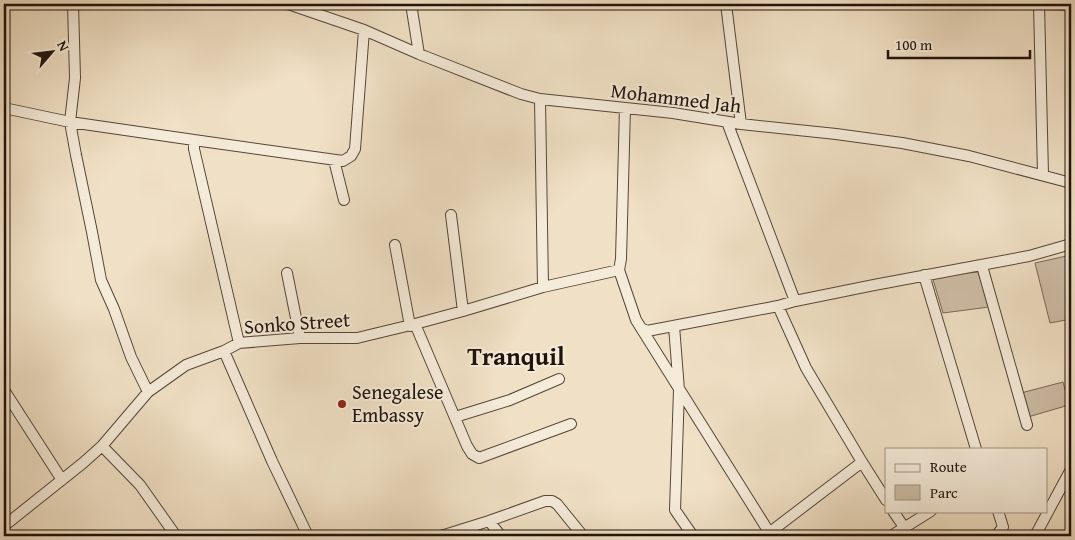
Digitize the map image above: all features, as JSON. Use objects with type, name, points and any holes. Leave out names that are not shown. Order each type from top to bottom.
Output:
[{"type":"street","points":[[73,4],[75,78],[70,122],[101,280],[114,309],[131,358],[148,392]]},
{"type":"street","name":"Mohammed Jah","points":[[288,4],[364,30],[419,54],[540,100],[673,113],[741,124],[836,134],[902,144],[969,156],[1071,184]]},
{"type":"street","points":[[411,4],[419,54]]},
{"type":"street","points":[[726,4],[741,124]]},
{"type":"street","points":[[1039,4],[1043,175]]},
{"type":"street","points":[[1045,4],[1071,5]]},
{"type":"street","points":[[4,108],[70,122],[343,161],[351,156],[355,150],[364,30]]},
{"type":"street","points":[[540,100],[543,287]]},
{"type":"street","points":[[625,108],[621,259],[619,270],[636,320],[766,534],[862,462]]},
{"type":"street","points":[[727,122],[795,301]]},
{"type":"street","points":[[194,140],[196,159],[239,343]]},
{"type":"street","points":[[334,160],[344,200]]},
{"type":"street","points":[[451,215],[463,311]]},
{"type":"street","points":[[641,328],[647,330],[674,326],[778,306],[924,275],[982,266],[1029,256],[1071,244]]},
{"type":"street","points":[[395,245],[413,325],[472,454],[479,458],[571,424]]},
{"type":"street","points":[[982,266],[1027,425]]},
{"type":"street","name":"Sonko Street","points":[[4,526],[102,446],[148,392],[186,365],[224,351],[239,343],[300,338],[357,338],[413,325],[543,287],[619,270]]},
{"type":"street","points":[[288,273],[300,338]]},
{"type":"street","points":[[924,275],[976,448]]},
{"type":"street","points":[[778,306],[806,368],[885,498]]},
{"type":"street","points":[[674,326],[679,388],[675,510],[692,536]]},
{"type":"street","points":[[224,351],[272,461],[308,536]]},
{"type":"street","points":[[456,417],[510,400],[559,379]]},
{"type":"street","points":[[4,390],[62,480]]},
{"type":"street","points":[[102,446],[140,485],[176,536]]},
{"type":"street","points":[[1036,536],[1071,469]]},
{"type":"street","points":[[441,536],[489,521],[545,500],[557,504],[583,536]]},
{"type":"street","points":[[894,512],[904,527]]},
{"type":"street","points":[[891,536],[929,512]]},
{"type":"street","points":[[996,536],[1005,532],[998,512]]},
{"type":"street","points":[[489,521],[501,536]]},
{"type":"green space","points":[[1071,255],[1071,319],[1050,323],[1035,263]]},
{"type":"green space","points":[[979,272],[989,307],[943,313],[932,276]]},
{"type":"green space","points":[[1063,382],[1069,405],[1028,417],[1021,393]]},
{"type":"place","name":"Senegalese Embassy","points":[[342,404]]},
{"type":"district","name":"Tranquil","points":[[516,356]]}]
